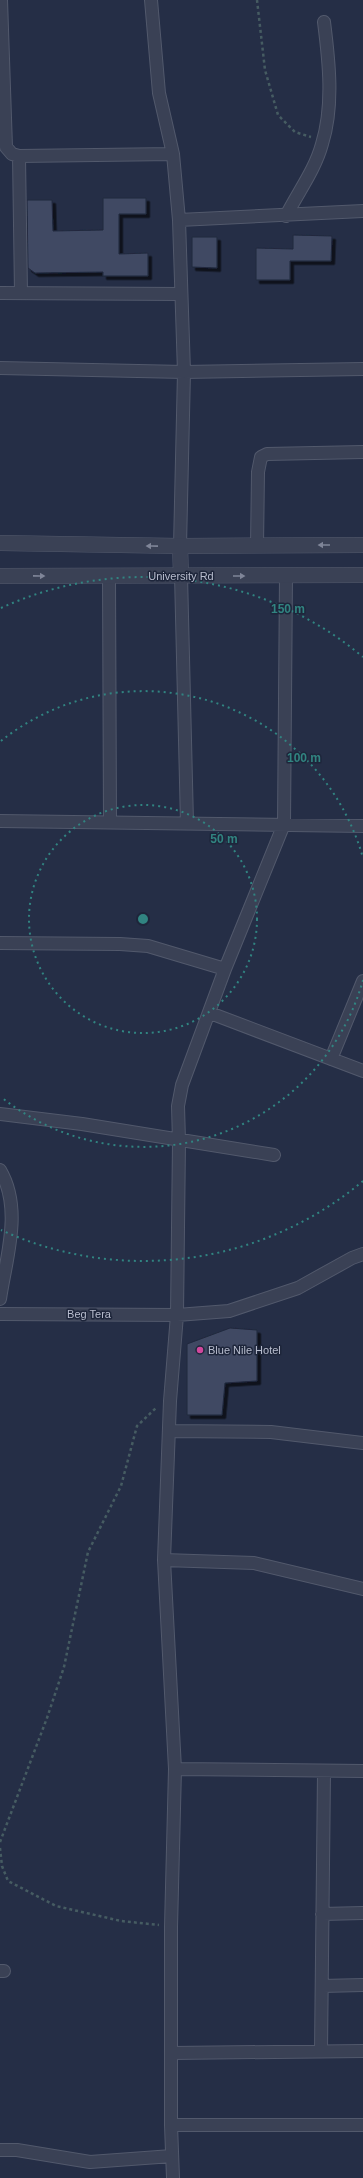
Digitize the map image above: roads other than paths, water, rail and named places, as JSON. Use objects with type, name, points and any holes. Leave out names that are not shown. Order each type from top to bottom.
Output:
[{"type":"street","points":[[1,0],[1,56],[6,147],[12,154],[19,156],[173,154]]},
{"type":"street","points":[[151,0],[159,93],[173,154],[179,220],[184,372],[179,509],[182,575],[187,823]]},
{"type":"street","points":[[286,216],[312,169],[323,140],[328,106],[328,60],[324,22]]},
{"type":"street","points":[[19,156],[21,293]]},
{"type":"street","points":[[179,220],[286,216],[363,211]]},
{"type":"street","points":[[0,293],[181,294]]},
{"type":"street","points":[[0,368],[184,372],[363,369]]},
{"type":"street","points":[[257,546],[258,467],[261,457],[267,454],[363,452]]},
{"type":"street","points":[[0,543],[180,546],[363,545]]},
{"type":"street","name":"University Rd","points":[[0,576],[363,576]]},
{"type":"street","points":[[173,2178],[171,2125],[171,1927],[175,1769],[164,1560],[170,1401],[178,1315],[180,1140],[179,1096],[225,969],[284,824],[286,576]]},
{"type":"street","points":[[109,577],[110,822]]},
{"type":"street","points":[[0,821],[363,826]]},
{"type":"street","points":[[0,943],[120,944],[148,946],[225,969]]},
{"type":"street","points":[[331,1059],[363,981]]},
{"type":"street","points":[[210,1013],[363,1071]]},
{"type":"street","points":[[0,1114],[82,1124],[274,1156]]},
{"type":"street","points":[[0,1170],[11,1203],[12,1225],[0,1299]]},
{"type":"street","name":"Beg Tera","points":[[0,1314],[178,1315],[229,1311],[298,1288],[363,1254]]},
{"type":"street","points":[[169,1431],[271,1432],[363,1443]]},
{"type":"street","points":[[164,1560],[254,1563],[363,1589]]},
{"type":"street","points":[[175,1769],[324,1772],[363,1771]]},
{"type":"street","points":[[321,2051],[324,1772]]},
{"type":"street","points":[[322,1914],[363,1913]]},
{"type":"street","points":[[322,1986],[363,1985]]},
{"type":"street","points":[[172,2054],[363,2051]]},
{"type":"street","points":[[171,2125],[363,2125]]},
{"type":"street","points":[[0,2150],[17,2150],[90,2162],[172,2156]]},
{"type":"place","name":"Blue Nile Hotel","points":[[200,1350]]}]
